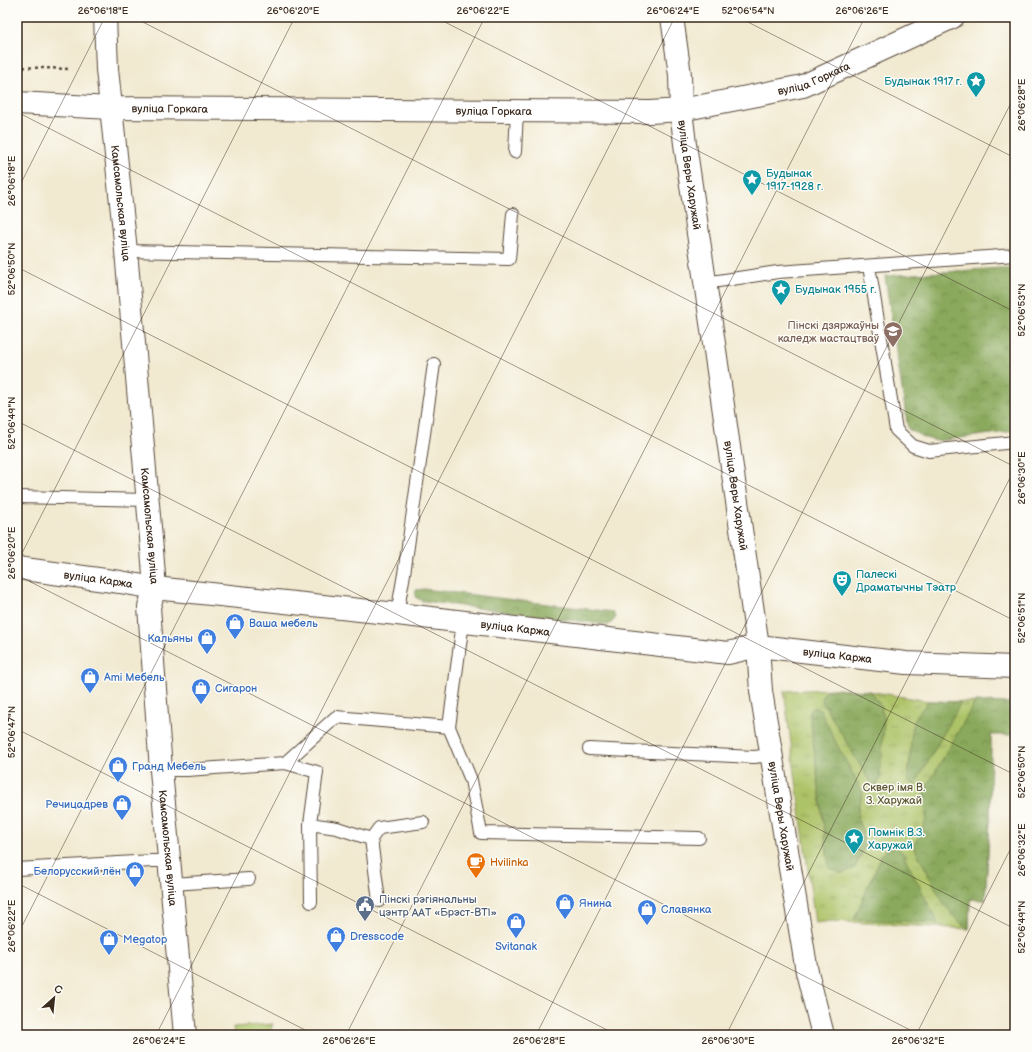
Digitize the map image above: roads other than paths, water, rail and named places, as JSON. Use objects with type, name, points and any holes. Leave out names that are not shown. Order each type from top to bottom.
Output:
[{"type":"street","name":"Камсамольская вуліца","points":[[105,17],[111,108],[126,251],[155,588],[149,607],[161,770],[185,1035]]},
{"type":"street","name":"вуліца Веры Харужай","points":[[672,17],[680,75],[681,110],[758,646],[761,691],[807,972],[823,1035]]},
{"type":"street","name":"вуліца Горкага","points":[[17,103],[111,108],[650,112],[681,110],[803,86],[953,17]]},
{"type":"street","name":"вуліца Каржа","points":[[17,568],[155,588],[397,614],[728,653],[758,646],[906,663],[1015,667]]},
{"type":"lane","points":[[515,152],[517,111]]},
{"type":"lane","points":[[126,251],[509,259],[513,214]]},
{"type":"lane","points":[[705,283],[778,272],[1015,255]]},
{"type":"lane","points":[[869,266],[896,430],[913,446],[929,451],[1015,442]]},
{"type":"lane","points":[[397,614],[434,364]]},
{"type":"lane","points":[[17,497],[148,500]]},
{"type":"lane","points":[[464,622],[449,727],[471,780],[481,832],[699,838]]},
{"type":"lane","points":[[285,763],[336,717],[449,727]]},
{"type":"lane","points":[[589,750],[754,757],[772,755]]},
{"type":"lane","points":[[161,770],[187,770],[285,763],[317,772],[310,824],[310,902]]},
{"type":"lane","points":[[379,901],[371,839],[379,828],[423,822]]},
{"type":"lane","points":[[310,824],[337,828],[371,839]]},
{"type":"lane","points":[[17,869],[170,861]]},
{"type":"lane","points":[[172,884],[249,879]]},
{"type":"place","name":"Будынак 1917 г.","points":[[976,98]]},
{"type":"place","name":"Будынак 1917-1928 г.","points":[[752,196]]},
{"type":"place","name":"Будынак 1955 г.","points":[[781,306]]},
{"type":"place","name":"Пінскі дзяржаўны каледж мастацтваў","points":[[893,348]]},
{"type":"place","name":"Палескі Драматычны Тэатр","points":[[842,597]]},
{"type":"place","name":"Ваша мебель","points":[[235,640]]},
{"type":"place","name":"Кальяны","points":[[207,655]]},
{"type":"place","name":"Ami Мебель","points":[[90,694]]},
{"type":"place","name":"Сигарон","points":[[201,705]]},
{"type":"place","name":"Гранд Мебель","points":[[118,783]]},
{"type":"place","name":"Речицадрев","points":[[122,821]]},
{"type":"place","name":"Помнік В.З. Харужай","points":[[854,855]]},
{"type":"place","name":"Hvilinka","points":[[476,879]]},
{"type":"place","name":"Белорусский лён","points":[[135,888]]},
{"type":"place","name":"Янина","points":[[565,920]]},
{"type":"place","name":"Пінскі рэгіянальны цэнтр ААТ «Брэст-ВТІ»","points":[[365,922]]},
{"type":"place","name":"Славянка","points":[[647,926]]},
{"type":"place","name":"Svitanak","points":[[516,939]]},
{"type":"place","name":"Dresscode","points":[[336,953]]},
{"type":"place","name":"Megatop","points":[[109,956]]},
{"type":"park label","name":"Сквер імя В. З. Харужай","points":[[894,793]]}]
